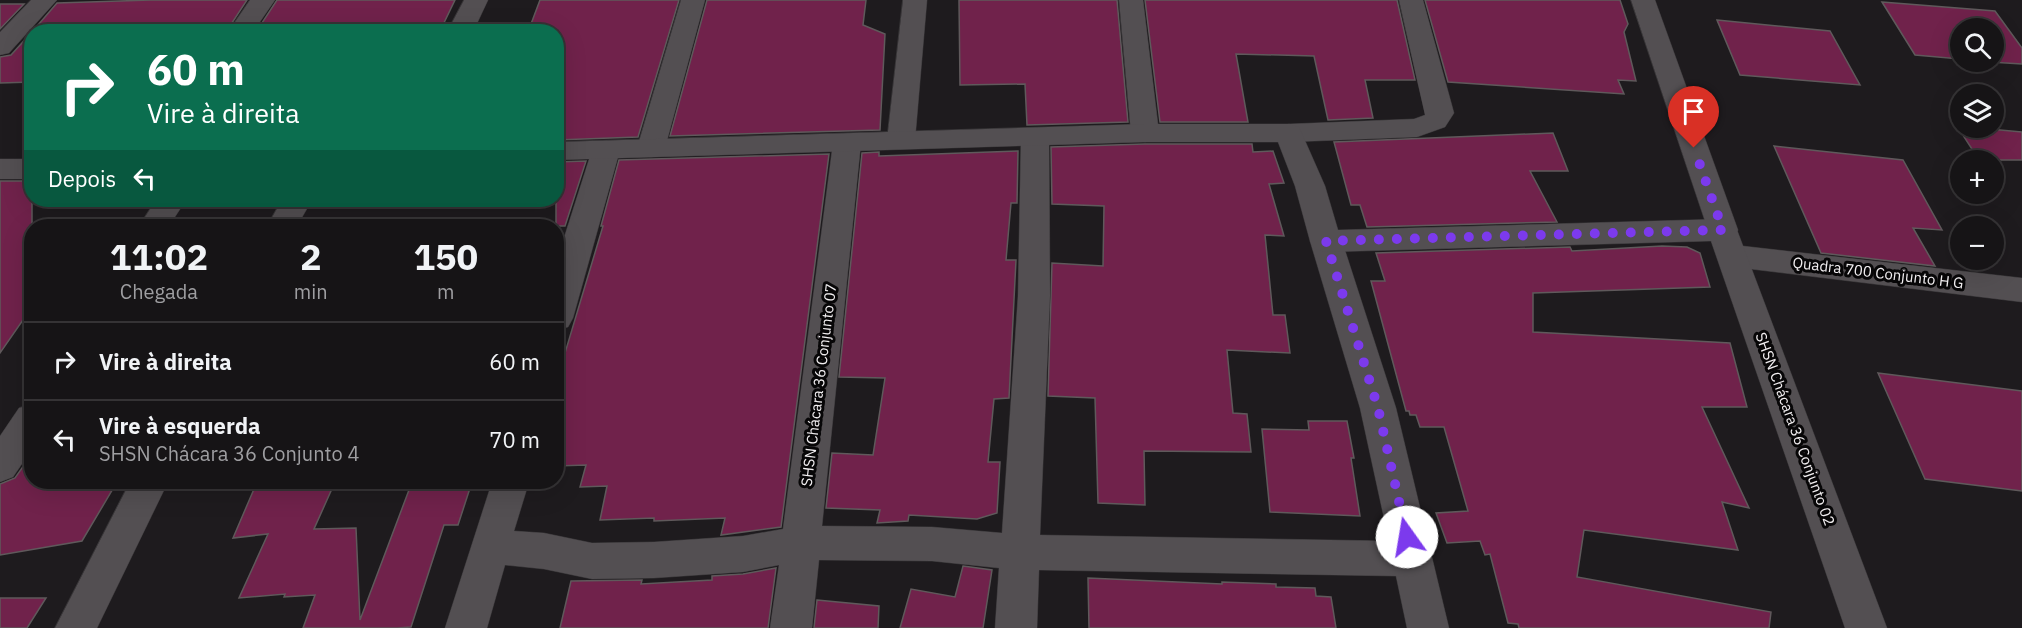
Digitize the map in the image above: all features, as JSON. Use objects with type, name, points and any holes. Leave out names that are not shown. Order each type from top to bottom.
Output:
[{"type":"street","points":[[0,47],[45,0]]},
{"type":"street","points":[[246,24],[263,0]]},
{"type":"street","points":[[464,24],[476,0]]},
{"type":"street","points":[[651,148],[693,0]]},
{"type":"street","points":[[901,140],[915,0]]},
{"type":"street","points":[[1131,0],[1145,133]]},
{"type":"street","points":[[564,151],[1145,133],[1289,133],[1417,128],[1435,121],[1440,113],[1411,0]]},
{"type":"street","name":"SHSN Chácara 36 Conjunto 02","points":[[1643,0],[1866,628]]},
{"type":"street","points":[[1289,133],[1310,186],[1378,408],[1428,628]]},
{"type":"street","points":[[1016,628],[1034,296],[1035,138]]},
{"type":"street","name":"SHSN Chácara 36 Conjunto 07","points":[[791,628],[847,142]]},
{"type":"street","points":[[564,291],[606,150]]},
{"type":"street","points":[[0,169],[24,169]]},
{"type":"street","name":"Quadra 700 Conjunto H G","points":[[1326,241],[1728,243],[2022,290]]},
{"type":"street","points":[[0,466],[24,430]]},
{"type":"street","points":[[76,628],[146,489]]},
{"type":"street","points":[[466,628],[508,489]]},
{"type":"street","points":[[492,548],[544,551],[592,561],[634,561],[743,554],[801,543],[932,544],[1021,552],[1412,559]]},
{"type":"building","points":[[247,0],[231,24],[39,24],[57,3]]},
{"type":"building","points":[[277,0],[455,0],[443,24],[261,24]]},
{"type":"building","points":[[540,0],[679,0],[638,137],[564,140],[564,24],[531,24]]},
{"type":"building","points":[[707,0],[866,0],[863,25],[885,34],[880,130],[670,136]]},
{"type":"building","points":[[959,0],[1117,0],[1128,122],[1027,125],[1025,84],[960,85]]},
{"type":"building","points":[[1145,0],[1397,0],[1415,80],[1365,80],[1373,118],[1328,120],[1314,56],[1236,54],[1248,122],[1160,122]]},
{"type":"building","points":[[1425,0],[1620,0],[1628,24],[1624,32],[1636,81],[1618,80],[1624,94],[1448,82]]},
{"type":"building","points":[[1882,2],[1995,11],[2000,18],[1950,18],[1950,58],[1915,55]]},
{"type":"building","points":[[0,4],[24,4],[0,29]]},
{"type":"building","points":[[1717,20],[1830,31],[1860,85],[1740,75]]},
{"type":"building","points":[[2004,23],[2022,48],[2022,64],[2004,63]]},
{"type":"building","points":[[24,41],[24,82],[0,83],[0,57],[11,55]]},
{"type":"building","points":[[2004,130],[2022,132],[2022,160],[2004,160],[2004,150],[1973,150],[1965,138],[2004,138]]},
{"type":"building","points":[[1553,133],[1568,171],[1530,171],[1557,222],[1367,227],[1360,205],[1351,205],[1334,142]]},
{"type":"building","points":[[1252,144],[1253,152],[1273,151],[1284,183],[1269,184],[1284,236],[1265,235],[1273,315],[1285,315],[1290,353],[1227,350],[1233,413],[1247,414],[1251,452],[1144,451],[1145,505],[1098,503],[1095,398],[1048,396],[1052,263],[1103,266],[1104,206],[1052,204],[1051,147]]},
{"type":"building","points":[[1774,146],[1903,160],[1942,230],[1913,228],[1935,266],[1821,253]]},
{"type":"building","points":[[1018,151],[1017,203],[1011,203],[1006,260],[1016,260],[1009,398],[994,399],[988,462],[1000,462],[997,513],[977,519],[909,515],[908,521],[877,523],[880,510],[826,508],[832,453],[873,455],[885,378],[839,377],[862,153],[879,152],[879,156]]},
{"type":"building","points":[[829,154],[781,527],[721,535],[725,518],[654,521],[654,518],[600,520],[607,486],[580,487],[586,465],[564,466],[564,356],[603,226],[601,226],[619,160]]},
{"type":"building","points":[[586,161],[565,226],[564,219],[556,219],[556,207],[564,207],[564,162]]},
{"type":"building","points":[[0,181],[24,181],[24,207],[32,207],[32,219],[24,219],[24,318],[0,353]]},
{"type":"building","points":[[1662,246],[1687,247],[1700,253],[1710,287],[1533,293],[1533,332],[1730,343],[1747,407],[1702,407],[1749,508],[1722,502],[1738,550],[1584,530],[1577,577],[1771,612],[1769,628],[1519,628],[1518,624],[1508,623],[1490,554],[1485,555],[1480,541],[1447,543],[1436,513],[1468,511],[1444,427],[1420,427],[1416,415],[1410,415],[1409,411],[1406,411],[1371,281],[1385,281],[1376,253],[1570,247],[1572,251]]},
{"type":"building","points":[[1878,373],[2022,391],[2022,491],[1925,479]]},
{"type":"building","points":[[1308,421],[1347,421],[1354,458],[1351,458],[1360,516],[1270,512],[1262,429],[1309,430]]},
{"type":"building","points":[[24,465],[24,489],[113,489],[82,541],[0,555],[0,484],[15,478]]},
{"type":"building","points":[[254,489],[332,489],[314,529],[356,528],[360,620],[409,489],[470,489],[458,525],[444,525],[411,627],[303,628],[315,595],[284,597],[285,594],[239,598],[268,534],[233,538]]},
{"type":"building","points":[[963,566],[992,570],[983,628],[900,628],[911,589],[955,597]]},
{"type":"building","points":[[776,568],[768,628],[560,628],[571,581],[642,580],[641,584],[712,580],[712,576],[743,574]]},
{"type":"building","points":[[1088,578],[1276,584],[1276,587],[1315,588],[1316,596],[1331,597],[1336,628],[1089,628]]},
{"type":"building","points":[[0,598],[46,598],[27,628],[0,628]]},
{"type":"building","points":[[817,600],[879,606],[878,628],[814,628]]},
{"type":"route","points":[[1407,537],[1378,408],[1326,241],[1723,230],[1694,148]]}]
